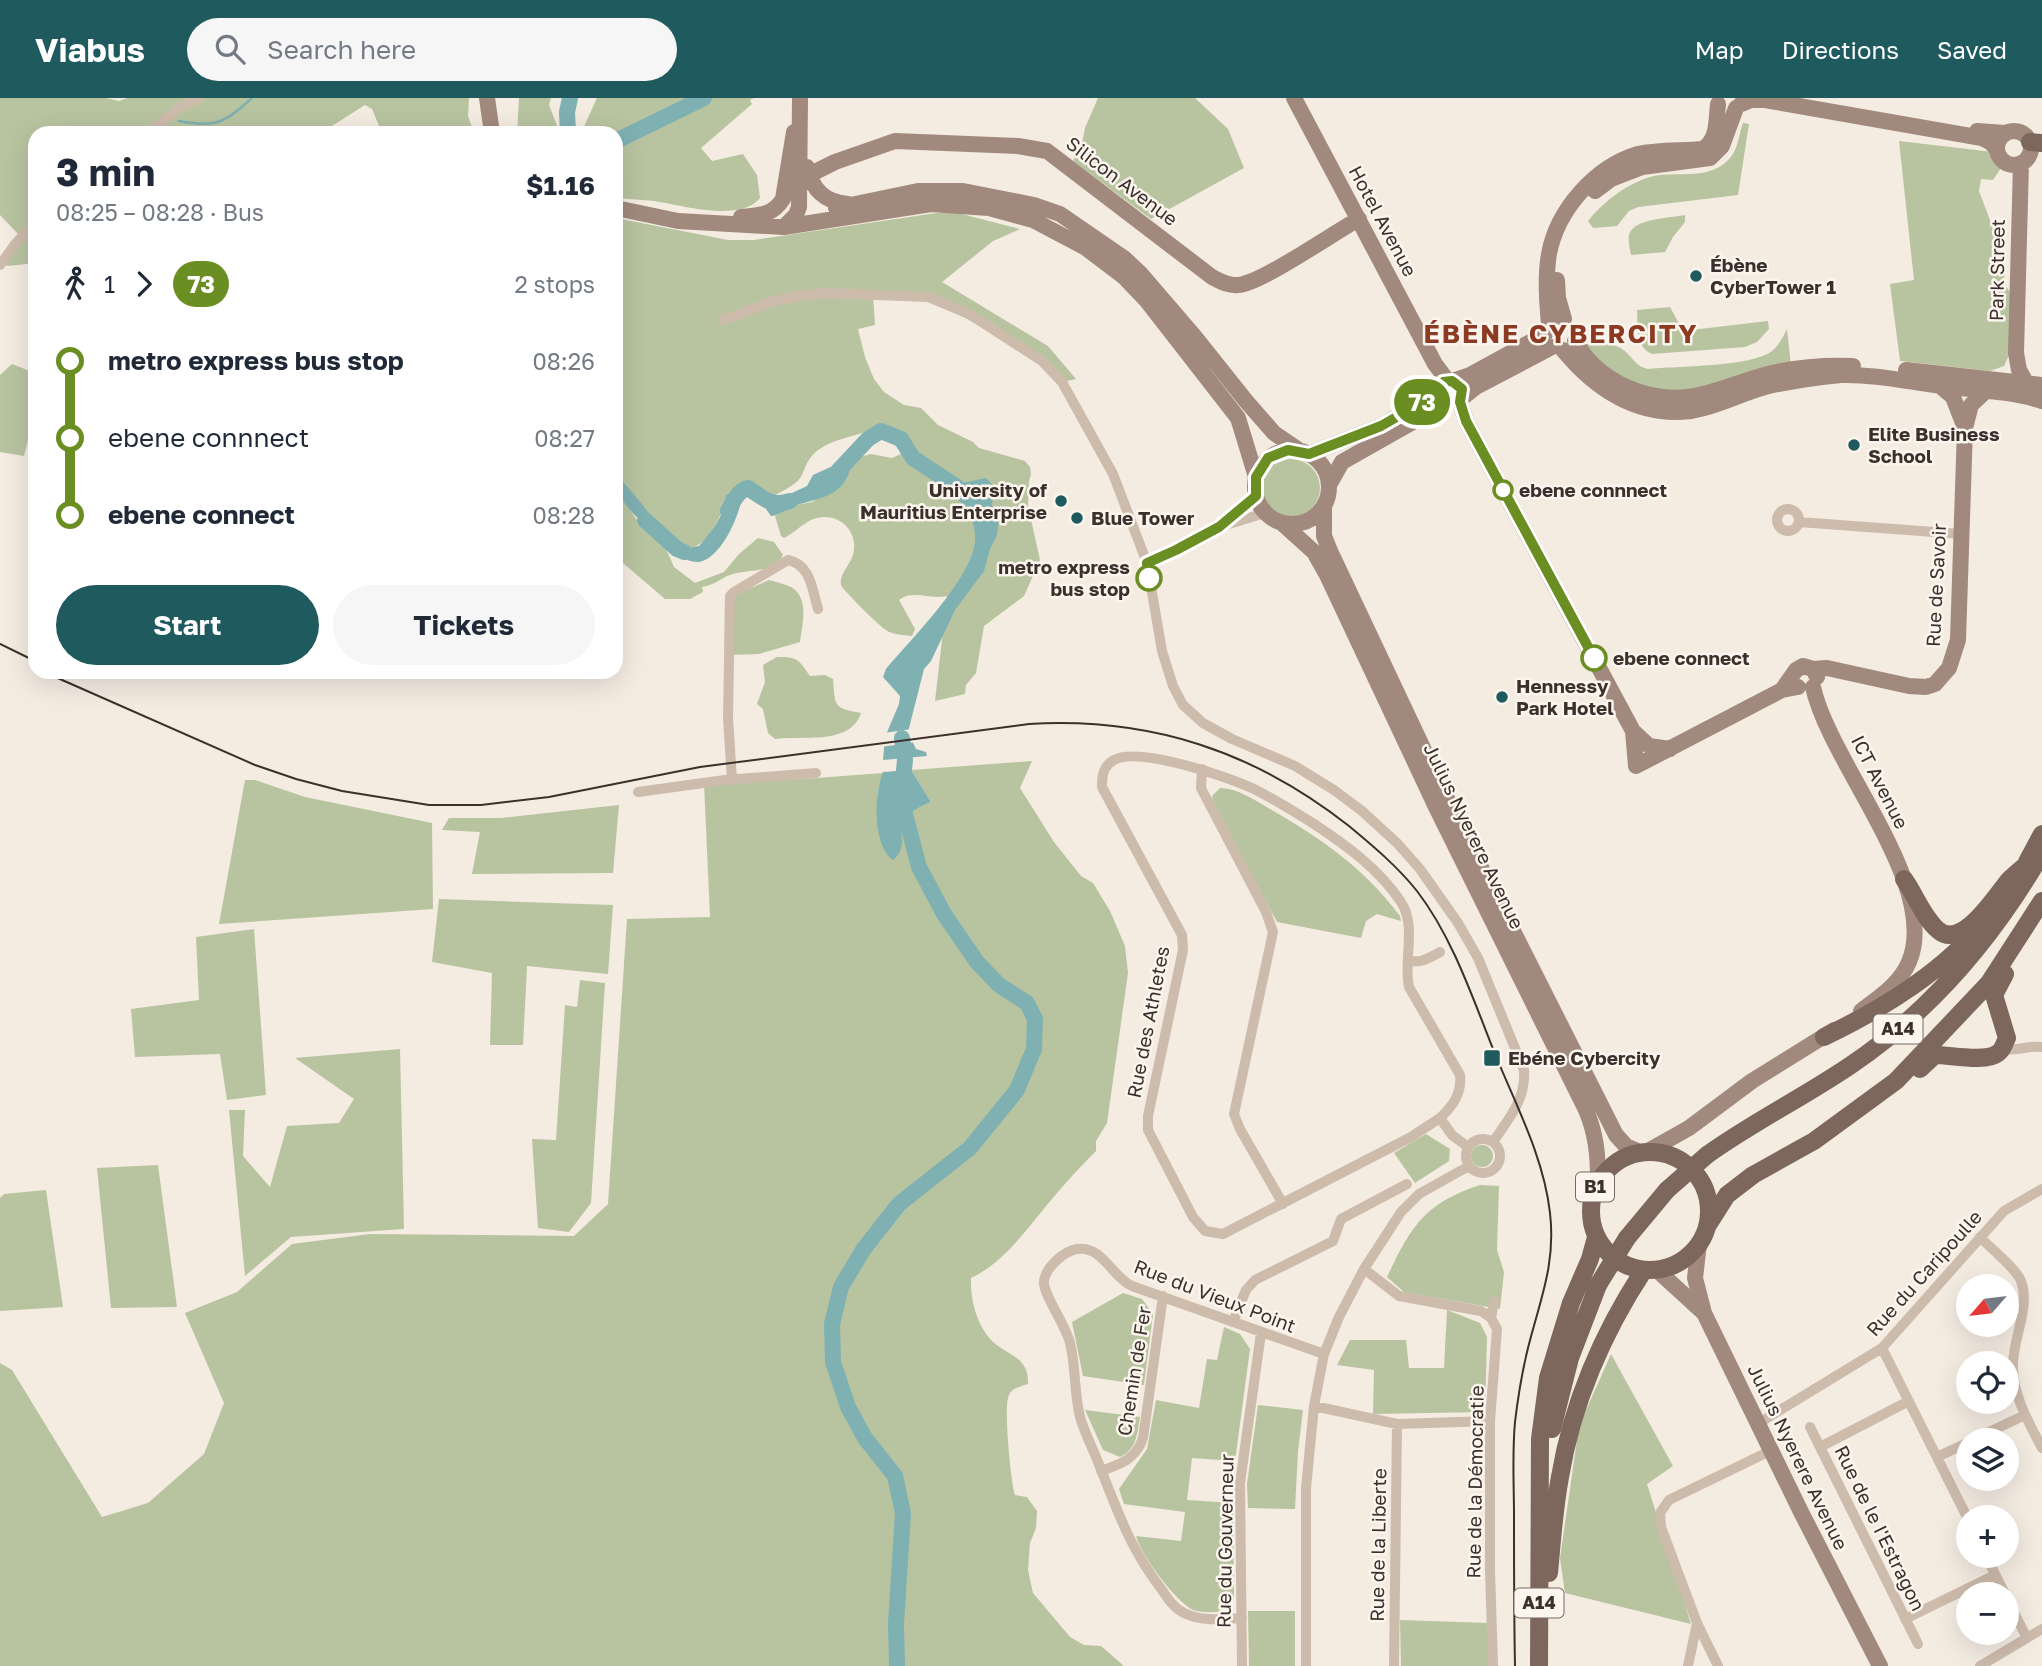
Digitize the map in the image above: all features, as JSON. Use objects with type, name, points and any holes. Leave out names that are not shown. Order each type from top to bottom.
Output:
[{"type":"main road","points":[[1824,1037],[1875,1013],[1957,950],[1981,926],[2025,866],[2042,834]]},
{"type":"main road","name":"A14","points":[[1539,1666],[1539,1540],[1560,1391],[1598,1285],[1627,1238],[1667,1190],[1706,1155],[1853,1064],[1919,1011],[1988,936],[2042,853]]},
{"type":"main road","points":[[1904,880],[1930,921],[1943,934],[1954,935],[1986,911],[2009,880],[2025,866]]},
{"type":"main road","name":"A14","points":[[1708,1225],[1727,1195],[1753,1175],[1814,1141],[1896,1081],[1989,983],[2042,901]]},
{"type":"main road","points":[[1814,1141],[1837,1133],[1904,1083],[1935,1055],[1978,1059],[1996,1055],[2002,1049],[2007,1038],[1994,995],[2042,911]]},
{"type":"main road","name":"B1","points":[[1598,1180],[1609,1167],[1623,1157],[1644,1151]]},
{"type":"main road","name":"Julius Nyerere Avenue","points":[[1598,1180],[1590,1215],[1596,1237],[1608,1254],[1625,1265],[1651,1270],[1673,1266],[1699,1244],[1708,1225],[1709,1206],[1705,1189],[1696,1173],[1682,1161],[1644,1151]]},
{"type":"main road","points":[[1539,1540],[1540,1439],[1548,1378],[1571,1303],[1590,1259],[1596,1237]]},
{"type":"main road","points":[[1539,1666],[1560,1476],[1580,1398],[1614,1320],[1651,1270]]},
{"type":"street","points":[[156,126],[185,102],[199,98]]},
{"type":"street","points":[[487,98],[491,126]]},
{"type":"street","points":[[792,225],[788,215],[798,98]]},
{"type":"street","name":"Hotel Avenue","points":[[1294,98],[1435,364],[1448,394],[1466,421],[1633,731],[1636,766],[1670,749]]},
{"type":"street","points":[[1800,98],[1989,133],[2018,131],[2024,152]]},
{"type":"street","points":[[1716,101],[1726,109],[1751,100],[1765,100],[1982,138],[2024,152]]},
{"type":"street","points":[[1716,101],[1715,130],[1713,140],[1707,146],[1703,149],[1652,152],[1627,158],[1598,175],[1564,215],[1549,255],[1558,336],[1584,373],[1604,390],[1622,400],[1653,410],[1692,411],[1772,386],[1841,375],[1904,379],[1940,386],[2034,384]]},
{"type":"street","points":[[1740,103],[1722,146],[1710,158],[1642,167],[1625,172],[1597,188],[1582,205],[1567,230],[1557,267],[1558,336],[1613,380],[1642,394],[1692,397],[1775,372],[1829,366],[1882,367],[1994,385],[2042,401]]},
{"type":"street","points":[[796,131],[813,156],[819,160],[835,162]]},
{"type":"street","points":[[796,131],[809,175],[817,191],[837,203],[852,204]]},
{"type":"street","points":[[716,225],[732,217],[766,214],[777,208],[783,199],[796,131]]},
{"type":"street","points":[[2006,133],[1999,139],[2024,152]]},
{"type":"street","name":"Silicon Avenue","points":[[809,175],[835,162],[895,141],[1018,146],[1047,151],[1212,276],[1225,283],[1237,285],[1270,272],[1359,219]]},
{"type":"street","name":"Park Street","points":[[2024,152],[2020,188],[2016,353],[2019,370],[2034,384]]},
{"type":"street","points":[[716,225],[785,220],[918,191],[963,191],[1034,205],[1069,219],[1124,258],[1140,273],[1274,433],[1320,462],[1329,485]]},
{"type":"street","points":[[623,209],[678,221],[716,225],[792,225],[909,206],[951,204],[1014,214],[1086,248],[1123,276],[1147,301],[1238,418],[1256,477],[1256,496],[1265,513],[1219,527],[1147,563]]},
{"type":"street","points":[[0,265],[28,230]]},
{"type":"street","points":[[723,320],[771,302],[825,293],[928,297],[971,315],[1042,361],[1062,382],[1113,474],[1147,563],[1162,651],[1173,686],[1183,705],[1203,723],[1232,739],[1295,766],[1362,811],[1420,869],[1458,923],[1478,958],[1524,1070],[1525,1081],[1521,1101],[1493,1142]]},
{"type":"street","points":[[1283,523],[1307,522],[1317,515],[1324,506],[1329,485],[1342,462],[1448,394],[1470,375],[1558,336]]},
{"type":"street","points":[[1994,385],[2009,369],[2016,353]]},
{"type":"street","name":"Rue de Savoir","points":[[1802,683],[1827,668],[1909,686],[1926,687],[1945,676],[1958,640],[1965,428],[1971,405],[1994,385]]},
{"type":"street","name":"Rue de Savoir","points":[[1940,386],[1953,397],[1965,428]]},
{"type":"street","points":[[1256,477],[1268,458],[1288,450],[1304,452],[1381,426],[1448,394]]},
{"type":"street","points":[[1219,527],[1256,496]]},
{"type":"street","name":"Julius Nyerere Avenue","points":[[1324,506],[1324,536],[1330,551],[1457,820],[1616,1135],[1626,1146],[1644,1151]]},
{"type":"street","name":"B1","points":[[1265,513],[1283,523]]},
{"type":"street","points":[[1799,522],[1961,534]]},
{"type":"street","name":"Julius Nyerere Avenue","points":[[1283,523],[1314,552],[1327,575],[1436,807],[1586,1110],[1598,1149],[1598,1180]]},
{"type":"street","points":[[732,780],[727,706],[730,596],[788,560],[799,562],[806,570],[818,609]]},
{"type":"street","points":[[1633,731],[1649,746],[1670,749],[1802,683]]},
{"type":"street","name":"ICT Avenue","points":[[1644,1151],[1689,1128],[1752,1081],[1824,1037],[1895,985],[1908,965],[1914,948],[1916,933],[1904,880],[1817,705],[1802,683]]},
{"type":"street","name":"Rue des Athletes","points":[[1123,757],[1166,760],[1202,769],[1253,789],[1315,824],[1385,880],[1404,905],[1408,920],[1408,960],[1406,976],[1409,986],[1460,1075],[1461,1086],[1455,1101],[1440,1118],[1411,1137],[1283,1204],[1223,1234],[1205,1231],[1193,1217],[1148,1129],[1148,1116],[1183,950],[1182,935],[1102,787],[1102,775],[1106,766],[1123,757]]},
{"type":"street","points":[[1202,769],[1201,788],[1266,912],[1273,932],[1234,1114],[1283,1204]]},
{"type":"street","points":[[638,792],[816,773]]},
{"type":"street","points":[[1408,960],[1424,960],[1440,952]]},
{"type":"street","points":[[2002,1049],[2009,1051],[2030,1046],[2042,1047]]},
{"type":"street","points":[[1440,1118],[1452,1135],[1468,1147]]},
{"type":"street","points":[[1477,1140],[1493,1142],[1499,1150],[1499,1165],[1484,1173],[1473,1170],[1466,1157],[1468,1147],[1477,1140]]},
{"type":"street","points":[[1306,1666],[1306,1488],[1314,1406],[1324,1354],[1339,1317],[1364,1269],[1401,1212],[1419,1194],[1469,1166]]},
{"type":"street","points":[[1233,1322],[1246,1290],[1255,1280],[1333,1241],[1341,1219],[1407,1184]]},
{"type":"street","name":"Rue du Caripoulle","points":[[1759,1423],[1882,1348],[2004,1211],[2042,1189]]},
{"type":"street","points":[[1980,1237],[2020,1278],[2023,1288],[2012,1368],[2025,1415],[2042,1448]]},
{"type":"street","name":"Julius Nyerere Avenue","points":[[1699,1244],[1695,1278],[1704,1313],[1877,1666]]},
{"type":"street","name":"Rue du Vieux Point","points":[[1242,1618],[1199,1618],[1181,1612],[1173,1605],[1133,1549],[1080,1417],[1068,1334],[1047,1297],[1044,1278],[1065,1254],[1086,1249],[1101,1256],[1124,1282],[1324,1354]]},
{"type":"street","points":[[1364,1269],[1399,1296],[1480,1311],[1492,1318]]},
{"type":"street","name":"Julius Nyerere Avenue","points":[[1651,1270],[1704,1313]]},
{"type":"street","name":"Chemin de Fer","points":[[1101,1471],[1124,1463],[1139,1449],[1143,1438],[1163,1296]]},
{"type":"street","name":"Rue de la Démocratie","points":[[1493,1666],[1490,1420],[1497,1329],[1492,1318],[1494,1301]]},
{"type":"street","name":"Rue du Gouverneur","points":[[1241,1666],[1240,1483],[1261,1333]]},
{"type":"street","points":[[1882,1348],[1961,1505]]},
{"type":"street","points":[[1820,1447],[1909,1401]]},
{"type":"street","points":[[1314,1406],[1397,1424],[1490,1420]]},
{"type":"street","points":[[1998,1428],[2025,1415]]},
{"type":"street","name":"Rue de la Liberte","points":[[1394,1666],[1397,1424]]},
{"type":"street","name":"Rue de le I'Estragon","points":[[1810,1427],[1918,1644]]},
{"type":"street","points":[[1937,1457],[1956,1448]]},
{"type":"street","points":[[1718,1666],[1697,1623],[1661,1527],[1660,1513],[1669,1500],[1772,1450]]},
{"type":"street","points":[[1992,1568],[1999,1582]]},
{"type":"street","points":[[1905,1619],[1996,1575]]},
{"type":"street","points":[[1856,1622],[1889,1666]]},
{"type":"street","points":[[2019,1622],[2027,1638]]},
{"type":"street","points":[[1688,1666],[1697,1623]]},
{"type":"street","points":[[1981,1666],[2042,1629]]},
{"type":"green space","points":[[0,98],[106,98],[119,101],[127,98],[469,98],[468,116],[472,126],[379,126],[372,109],[365,105],[332,126],[28,126],[27,264],[7,266],[0,262],[21,237],[0,215]]},
{"type":"green space","points":[[519,98],[551,98],[549,105],[557,126],[517,126]]},
{"type":"green space","points":[[597,98],[754,98],[750,100],[752,104],[701,148],[712,161],[743,154],[757,175],[760,198],[739,210],[725,211],[623,199],[623,126],[584,126]]},
{"type":"green space","points":[[1098,98],[1195,98],[1228,129],[1244,168],[1151,219],[1073,161]]},
{"type":"green space","points":[[1743,123],[1749,124],[1738,195],[1638,207],[1629,211],[1617,226],[1593,228],[1588,221],[1618,193],[1635,183],[1654,176],[1704,172],[1722,165],[1735,151]]},
{"type":"green space","points":[[1899,141],[1993,152],[2003,165],[1993,180],[1981,179],[1979,191],[1997,239],[2003,261],[2005,285],[2014,297],[2010,353],[2004,366],[1990,371],[1900,361],[1890,284],[1914,280]]},
{"type":"green space","points":[[950,211],[1020,229],[993,241],[942,282],[1048,346],[1076,379],[1062,382],[1042,361],[928,297],[873,295],[875,325],[858,329],[874,379],[884,392],[904,405],[921,408],[938,425],[973,442],[979,448],[1025,461],[1030,467],[1028,506],[1040,560],[1024,596],[984,626],[976,673],[966,685],[965,694],[935,701],[947,596],[910,595],[899,600],[915,629],[912,636],[889,632],[841,585],[842,577],[852,559],[854,546],[853,537],[844,524],[829,517],[820,517],[807,522],[784,538],[781,536],[775,516],[796,505],[812,502],[846,480],[848,469],[855,458],[871,454],[892,458],[901,454],[883,437],[868,431],[828,444],[814,454],[797,481],[761,505],[742,493],[726,507],[707,537],[691,548],[674,540],[657,524],[623,483],[623,219],[728,240],[754,240]]},
{"type":"green space","points":[[1685,215],[1685,222],[1665,252],[1631,255],[1629,237],[1634,227],[1647,221]]},
{"type":"green space","points":[[1670,307],[1683,331],[1768,321],[1769,329],[1757,342],[1745,347],[1652,354],[1640,341],[1637,310]]},
{"type":"green space","points":[[1787,329],[1791,366],[1671,393],[1620,379],[1582,345],[1613,345],[1648,369],[1713,365],[1762,356],[1774,349]]},
{"type":"green space","points":[[12,364],[28,370],[28,440],[24,456],[0,452],[0,375]]},
{"type":"green space","points":[[1291,459],[1302,461],[1315,472],[1320,488],[1318,499],[1307,512],[1291,517],[1280,515],[1267,504],[1262,488],[1264,477],[1275,464]]},
{"type":"green space","points":[[623,499],[636,519],[660,535],[674,567],[695,583],[724,572],[739,554],[758,538],[774,542],[783,555],[773,566],[727,576],[702,587],[703,592],[690,599],[665,599],[623,563]]},
{"type":"green space","points":[[769,580],[791,587],[801,598],[803,620],[800,642],[759,654],[729,655],[732,596]]},
{"type":"green space","points":[[777,657],[797,660],[810,676],[825,675],[833,679],[837,704],[861,713],[855,723],[836,735],[775,739],[768,733],[763,709],[757,704],[765,682],[763,665]]},
{"type":"green space","points":[[1032,761],[1020,788],[1054,842],[1081,876],[1093,883],[1110,911],[1125,946],[1128,973],[1107,1123],[1096,1141],[1096,1151],[1005,1253],[995,1263],[971,1278],[972,1294],[978,1319],[986,1334],[1021,1362],[1027,1375],[1028,1384],[1015,1389],[1009,1395],[1007,1428],[1015,1495],[1027,1497],[1037,1511],[1028,1570],[1033,1593],[1070,1637],[1084,1645],[1101,1646],[1124,1666],[0,1666],[0,1363],[12,1370],[102,1517],[148,1503],[204,1454],[224,1403],[185,1313],[237,1292],[292,1244],[370,1234],[574,1236],[608,1204],[627,919],[710,917],[704,783],[883,773],[877,798],[880,840],[902,838],[905,818],[931,802],[911,770]]},
{"type":"green space","points":[[245,780],[255,780],[305,797],[432,823],[433,909],[219,924]]},
{"type":"green space","points":[[1220,788],[1252,798],[1341,855],[1386,899],[1401,921],[1377,914],[1366,921],[1361,938],[1277,922],[1214,804],[1212,796]]},
{"type":"green space","points":[[619,805],[613,873],[472,874],[480,832],[442,830],[449,818],[501,818]]},
{"type":"green space","points":[[439,899],[613,905],[608,974],[527,966],[523,1045],[490,1045],[492,973],[432,962]]},
{"type":"green space","points":[[254,929],[266,1095],[227,1100],[220,1054],[135,1057],[131,1009],[199,1000],[196,937]]},
{"type":"green space","points":[[580,980],[605,983],[591,1203],[569,1232],[538,1228],[532,1139],[556,1140],[565,1005],[577,1007]]},
{"type":"green space","points":[[400,1049],[404,1229],[291,1237],[245,1276],[229,1110],[245,1110],[243,1156],[270,1187],[287,1126],[339,1123],[354,1099],[295,1058]]},
{"type":"green space","points":[[1426,1134],[1450,1149],[1449,1161],[1415,1183],[1394,1153]]},
{"type":"green space","points":[[1482,1145],[1490,1148],[1493,1156],[1490,1164],[1482,1167],[1474,1164],[1471,1156],[1474,1148]]},
{"type":"green space","points":[[158,1165],[177,1307],[111,1308],[97,1168]]},
{"type":"green space","points":[[1480,1185],[1499,1186],[1497,1250],[1504,1272],[1500,1309],[1404,1292],[1387,1277],[1412,1230],[1446,1200]]},
{"type":"green space","points":[[46,1190],[63,1307],[0,1311],[0,1198],[4,1194]]},
{"type":"green space","points":[[1123,1293],[1142,1299],[1153,1314],[1144,1385],[1083,1376],[1072,1322]]},
{"type":"green space","points":[[1447,1310],[1480,1323],[1487,1337],[1485,1412],[1373,1414],[1374,1370],[1337,1365],[1350,1340],[1406,1340],[1409,1368],[1444,1368]]},
{"type":"green space","points":[[1224,1327],[1240,1334],[1250,1349],[1235,1461],[1192,1458],[1187,1500],[1233,1503],[1234,1599],[1221,1612],[1203,1612],[1193,1610],[1168,1588],[1144,1554],[1136,1536],[1181,1541],[1185,1512],[1124,1504],[1119,1489],[1147,1449],[1156,1400],[1199,1408],[1207,1359],[1217,1360]]},
{"type":"green space","points":[[1611,1354],[1673,1466],[1647,1484],[1691,1624],[1565,1593],[1560,1558],[1579,1426]]},
{"type":"green space","points":[[1258,1405],[1303,1410],[1295,1509],[1248,1508],[1247,1484]]},
{"type":"green space","points":[[1085,1410],[1140,1417],[1130,1450],[1120,1457],[1103,1450]]},
{"type":"green space","points":[[1248,1611],[1295,1611],[1295,1666],[1249,1666]]},
{"type":"green space","points":[[1400,1620],[1489,1623],[1490,1666],[1401,1666]]},
{"type":"water","points":[[848,454],[855,458],[847,478],[838,489],[771,516],[766,505],[807,486],[813,475],[835,465]]},
{"type":"water","points":[[941,474],[962,483],[986,478],[991,483],[994,490],[992,505],[999,519],[997,535],[984,571],[955,610],[931,661],[924,669],[908,732],[916,749],[926,752],[927,756],[883,760],[885,737],[900,696],[883,677],[886,669],[952,590],[971,556],[975,541],[970,517],[964,506],[940,482]]},
{"type":"water","points":[[623,482],[648,512],[660,535],[636,517],[624,502]]},
{"type":"water","points":[[734,491],[742,493],[738,512],[728,535],[714,554],[706,560],[693,562],[668,547],[668,543],[674,540],[688,548],[699,546],[720,516],[726,495]]},
{"type":"water","points":[[911,770],[931,802],[907,816],[903,824],[902,846],[893,860],[886,853],[878,831],[880,781],[883,772]]},
{"type":"pier","points":[[912,729],[917,742],[881,747],[883,733]]},
{"type":"waterway","points":[[179,121],[202,124],[219,122],[252,98]]},
{"type":"waterway","points":[[568,126],[570,98]]},
{"type":"waterway","points":[[623,138],[704,98]]},
{"type":"waterway","points":[[838,471],[868,439],[881,431],[901,439],[913,458],[957,487]]},
{"type":"waterway","points":[[728,511],[739,494],[748,488],[772,502],[790,501]]},
{"type":"waterway","points":[[645,520],[677,549],[684,552]]},
{"type":"waterway","points":[[897,1666],[896,1624],[903,1513],[895,1476],[865,1438],[848,1407],[833,1362],[832,1324],[841,1287],[863,1250],[899,1204],[970,1148],[1017,1090],[1034,1049],[1035,1019],[1027,1003],[999,985],[977,962],[944,914],[919,867],[901,799],[905,760],[902,738]]},
{"type":"tram line","points":[[0,644],[28,658]]},
{"type":"tram line","points":[[60,679],[255,765],[296,779],[342,791],[429,805],[481,805],[549,797],[700,767],[1029,724],[1074,723],[1117,726],[1199,744],[1276,777],[1313,800],[1349,826],[1384,857],[1417,891],[1430,909],[1452,949],[1470,991],[1528,1132],[1547,1192],[1551,1231],[1549,1265],[1524,1366],[1514,1434],[1515,1666]]},
{"type":"bus line","name":"73","points":[[1149,578],[1147,563],[1219,527],[1256,496],[1256,477],[1268,458],[1288,450],[1309,454],[1381,426],[1426,400],[1447,380],[1456,382],[1462,389],[1460,402],[1466,421],[1594,658]]},
{"type":"place","name":"Ébène CyberTower 1","points":[[1696,276]]},
{"type":"place","name":"Elite Business School","points":[[1854,445]]},
{"type":"place","name":"ebene connnect","points":[[1503,490]]},
{"type":"place","name":"University of Mauritius Enterprise","points":[[1061,501]]},
{"type":"place","name":"Blue Tower","points":[[1077,518]]},
{"type":"place","name":"metro express bus stop","points":[[1149,578]]},
{"type":"place","name":"ebene connect","points":[[1594,658]]},
{"type":"place","name":"Hennessy Park Hotel","points":[[1502,697]]},
{"type":"place","name":"Ebéne Cybercity","points":[[1492,1058]]},
{"type":"district","name":"ÉBÈNE CYBERCITY","points":[[1561,334]]}]
